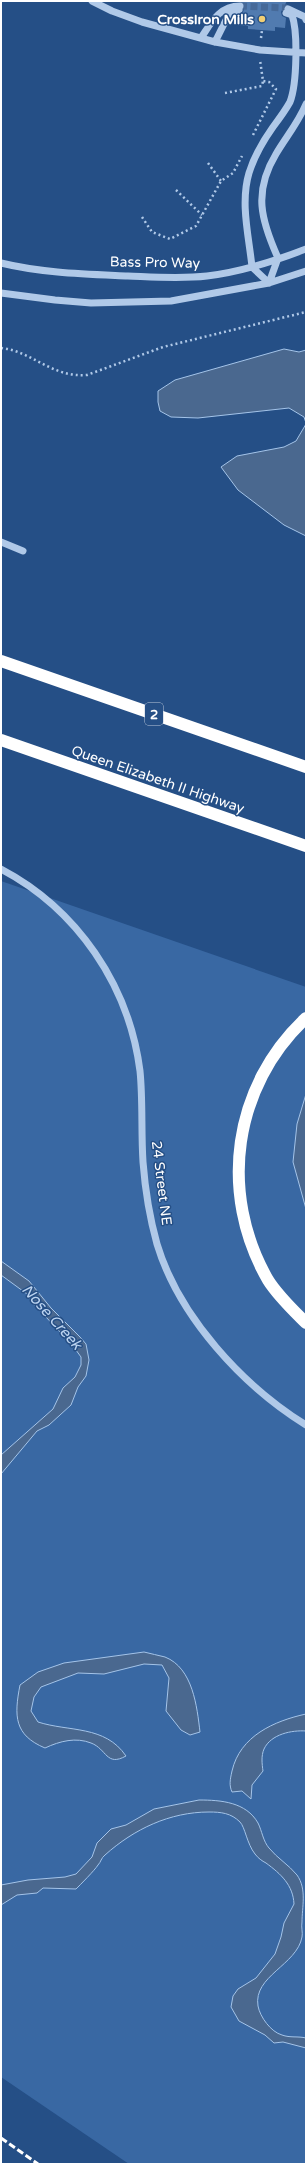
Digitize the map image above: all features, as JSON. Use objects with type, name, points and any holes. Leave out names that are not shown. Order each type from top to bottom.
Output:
[{"type":"highway","name":"2","points":[[1,661],[306,767]]},
{"type":"highway","name":"Queen Elizabeth II Highway","points":[[1,740],[306,846]]},
{"type":"highway","points":[[306,1018],[287,1036],[270,1059],[256,1088],[244,1122],[239,1156],[239,1191],[245,1226],[256,1256],[269,1281],[289,1307],[306,1324]]},
{"type":"street","points":[[92,1],[112,11],[142,22],[215,42],[306,54]]},
{"type":"street","points":[[201,38],[217,14],[230,6],[240,8],[228,16],[215,42]]},
{"type":"street","points":[[269,283],[252,267],[245,214],[247,184],[260,148],[290,101],[293,89],[296,53],[296,26],[292,15],[286,11],[305,17],[306,20]]},
{"type":"street","points":[[269,283],[278,258],[262,217],[264,182],[274,158],[300,119],[306,104]]},
{"type":"street","name":"Bass Pro Way","points":[[1,263],[30,269],[63,272],[148,277],[207,276],[252,267],[306,249]]},
{"type":"street","points":[[1,293],[34,298],[91,303],[163,301],[202,296],[236,288],[269,283],[306,270]]},
{"type":"street","points":[[1,542],[23,551]]},
{"type":"street","name":"24 Street NE","points":[[1,869],[25,882],[41,894],[80,931],[98,957],[117,992],[132,1030],[140,1071],[143,1163],[151,1216],[158,1245],[174,1283],[195,1318],[220,1351],[249,1382],[285,1412],[306,1425]]},
{"type":"path","points":[[261,38],[262,30]]},
{"type":"path","points":[[225,93],[262,86],[263,81],[260,60]]},
{"type":"path","points":[[250,140],[276,88],[268,82],[263,81]]},
{"type":"path","points":[[142,217],[152,232],[170,240],[196,226],[221,181],[233,173],[244,154]]},
{"type":"path","points":[[208,163],[221,181]]},
{"type":"path","points":[[176,190],[202,215]]},
{"type":"path","points":[[1,348],[15,352],[64,374],[74,376],[86,375],[163,347],[306,312]]},
{"type":"shaded area","points":[[1,881],[306,987],[306,2164],[129,2164],[1,2077]]},
{"type":"water","points":[[284,349],[299,352],[306,350],[306,423],[304,417],[289,408],[198,418],[171,417],[160,411],[158,391],[175,380]]},
{"type":"water","points":[[306,424],[306,536],[284,525],[238,490],[221,467],[237,456],[284,447],[296,441]]},
{"type":"water","points":[[306,1094],[306,1209],[293,1162],[297,1124]]},
{"type":"water","name":"Nose Creek","points":[[1,1261],[29,1281],[51,1308],[80,1337],[86,1344],[89,1360],[86,1376],[78,1387],[71,1405],[49,1425],[37,1431],[1,1474],[1,1455],[53,1409],[63,1388],[75,1377],[81,1365],[81,1357],[73,1346],[32,1302],[27,1294],[1,1275]]},
{"type":"water","points":[[144,1652],[165,1657],[174,1662],[182,1670],[192,1689],[200,1732],[190,1735],[181,1730],[166,1711],[169,1678],[162,1665],[144,1664],[104,1674],[78,1673],[41,1687],[34,1697],[31,1711],[38,1722],[86,1731],[108,1739],[126,1756],[119,1759],[110,1758],[91,1743],[80,1740],[56,1743],[45,1748],[35,1743],[22,1731],[17,1715],[20,1685],[38,1672],[64,1663]]},
{"type":"water","points":[[306,1714],[306,1731],[295,1731],[282,1734],[267,1744],[262,1754],[263,1771],[252,1785],[251,1799],[242,1791],[232,1792],[230,1780],[236,1759],[242,1748],[250,1739],[282,1721]]},
{"type":"water","points":[[199,1800],[224,1802],[240,1806],[247,1811],[258,1823],[265,1842],[269,1848],[294,1871],[300,1880],[303,1892],[302,1937],[298,1947],[292,1955],[268,1978],[262,1986],[258,1996],[258,2006],[264,2019],[274,2031],[285,2036],[306,2038],[306,2048],[283,2042],[274,2043],[265,2035],[239,2021],[231,2007],[233,1996],[238,1989],[256,1978],[275,1954],[284,1923],[294,1904],[291,1891],[285,1880],[277,1871],[256,1855],[252,1850],[242,1824],[237,1819],[229,1815],[218,1812],[195,1813],[180,1815],[153,1824],[128,1837],[105,1855],[94,1870],[76,1889],[43,1888],[37,1893],[17,1895],[1,1905],[1,1885],[28,1880],[65,1877],[76,1874],[92,1857],[97,1843],[111,1829],[126,1825],[154,1809]]},
{"type":"building","name":"CrossIron Mills","points":[[240,1],[287,1],[281,12],[282,16],[286,18],[285,28],[275,27],[275,31],[248,29],[248,26],[238,25],[239,16],[243,12],[245,6]]},
{"type":"tunnel","points":[[240,6],[287,8]]},
{"type":"railway","points":[[1,2138],[38,2164]]},
{"type":"place","name":"CrossIron Mills","points":[[262,19]]}]
